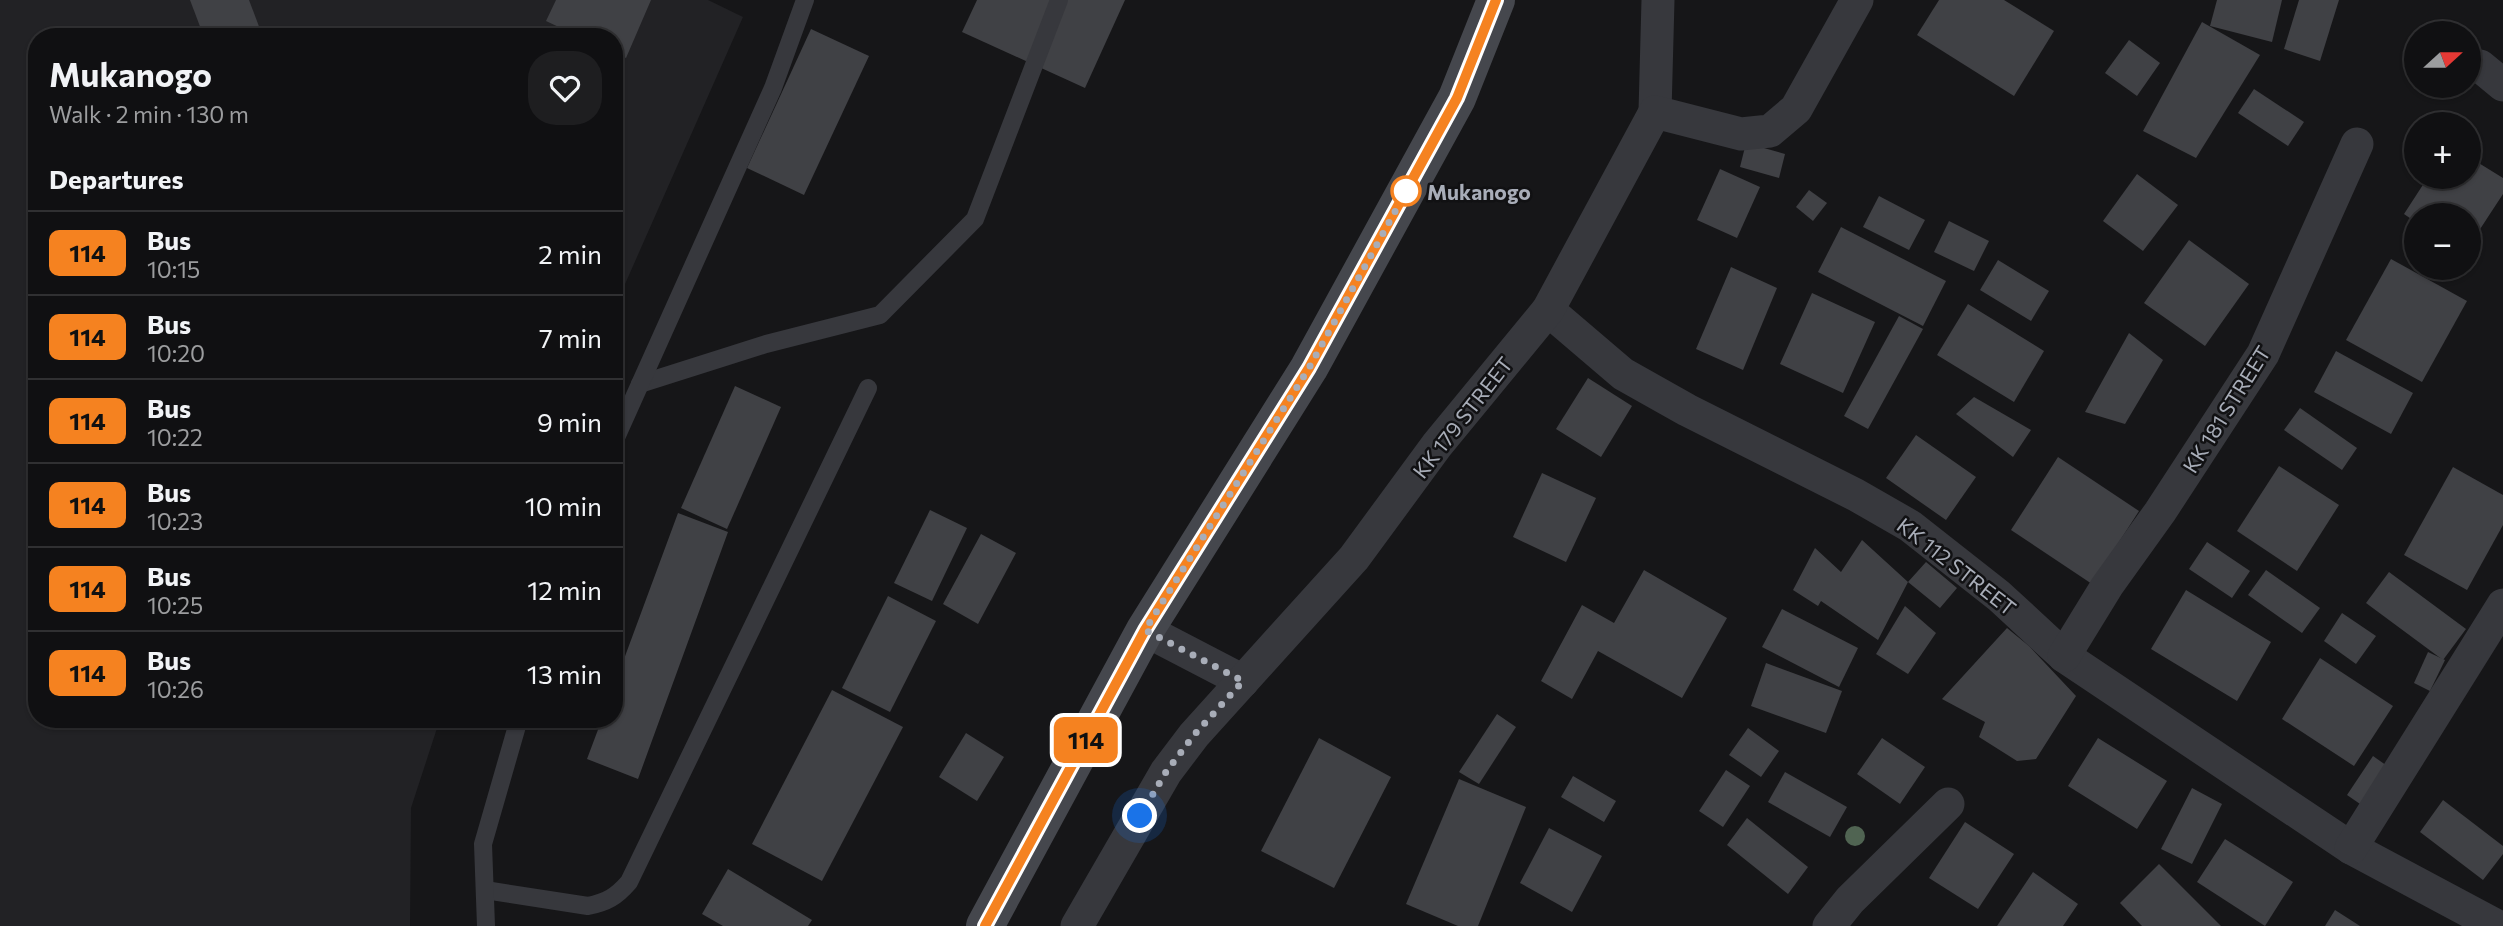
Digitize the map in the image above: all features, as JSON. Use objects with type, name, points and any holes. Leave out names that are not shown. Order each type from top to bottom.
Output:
[{"type":"main road","points":[[985,926],[1145,630],[1309,368],[1457,98],[1496,0]]},
{"type":"street","points":[[1658,0],[1655,112],[1741,134],[1770,131],[1796,109],[1857,0]]},
{"type":"street","name":"KK 179 STREET","points":[[1077,926],[1166,772],[1194,735],[1354,558],[1437,445],[1548,310],[1655,112]]},
{"type":"street","name":"KK 181 STREET","points":[[2064,656],[2107,586],[2160,512],[2263,354],[2357,144]]},
{"type":"street","name":"KK 112 STREET","points":[[1548,310],[1623,374],[1910,526],[1999,596],[2064,656],[2351,848],[2497,926]]},
{"type":"street","points":[[2351,848],[2503,604]]},
{"type":"street","points":[[1145,630],[1243,681]]},
{"type":"street","points":[[1829,926],[1850,900],[1948,804]]},
{"type":"lane","points":[[623,422],[773,88],[805,0]]},
{"type":"lane","points":[[640,384],[766,344],[880,315],[975,219],[1059,0]]},
{"type":"lane","points":[[485,890],[588,906],[616,897],[629,883],[868,388]]},
{"type":"lane","points":[[486,926],[483,844],[516,728]]},
{"type":"shaded area","points":[[0,0],[708,0],[743,17],[623,289],[623,28],[28,28],[28,728],[437,728],[411,808],[410,926],[0,926]]},
{"type":"building","points":[[190,0],[249,0],[260,28],[201,28]]},
{"type":"building","points":[[556,0],[651,0],[626,58],[623,56],[623,28],[561,28],[546,21]]},
{"type":"building","points":[[977,0],[1125,0],[1085,88],[962,32]]},
{"type":"building","points":[[1939,0],[2004,0],[2054,31],[2014,96],[1917,35]]},
{"type":"building","points":[[2217,0],[2282,0],[2272,42],[2210,26]]},
{"type":"building","points":[[2299,0],[2339,0],[2320,61],[2284,49]]},
{"type":"building","points":[[2202,22],[2260,55],[2196,158],[2143,131]]},
{"type":"building","points":[[811,29],[869,56],[804,195],[747,168]]},
{"type":"building","points":[[2129,40],[2160,63],[2137,96],[2105,73]]},
{"type":"building","points":[[2254,89],[2304,122],[2288,146],[2238,113]]},
{"type":"building","points":[[1746,143],[1785,154],[1779,178],[1740,167]]},
{"type":"building","points":[[2481,164],[2503,178],[2503,194],[2481,228],[2481,203],[2411,203],[2420,189],[2481,189]]},
{"type":"building","points":[[1720,169],[1760,187],[1737,238],[1697,220]]},
{"type":"building","points":[[2137,174],[2178,205],[2143,251],[2103,221]]},
{"type":"building","points":[[1809,190],[1827,203],[1813,221],[1796,207]]},
{"type":"building","points":[[1879,196],[1925,220],[1909,250],[1863,227]]},
{"type":"building","points":[[1949,221],[1989,241],[1974,271],[1934,252]]},
{"type":"building","points":[[1841,227],[1946,281],[1923,326],[1818,272]]},
{"type":"building","points":[[2189,240],[2249,284],[2205,346],[2144,303]]},
{"type":"building","points":[[2391,259],[2404,266],[2404,280],[2429,280],[2467,301],[2422,382],[2346,340]]},
{"type":"building","points":[[1998,260],[2049,291],[2031,321],[1980,290]]},
{"type":"building","points":[[1731,267],[1777,288],[1743,370],[1696,349]]},
{"type":"building","points":[[1812,293],[1875,322],[1843,393],[1780,364]]},
{"type":"building","points":[[1968,304],[2044,351],[2014,402],[1937,355]]},
{"type":"building","points":[[1899,316],[1923,329],[1868,429],[1844,416]]},
{"type":"building","points":[[2129,333],[2163,360],[2125,424],[2085,412]]},
{"type":"building","points":[[2336,351],[2413,393],[2391,434],[2314,392]]},
{"type":"building","points":[[1588,378],[1632,406],[1601,457],[1556,429]]},
{"type":"building","points":[[735,386],[781,407],[727,529],[681,508]]},
{"type":"building","points":[[1974,397],[2031,430],[2013,457],[1956,414]]},
{"type":"building","points":[[2300,408],[2357,448],[2342,470],[2284,430]]},
{"type":"building","points":[[1916,435],[1976,477],[1946,520],[1886,478]]},
{"type":"building","points":[[2058,457],[2139,511],[2092,584],[2011,530]]},
{"type":"building","points":[[2279,466],[2339,505],[2297,571],[2237,531]]},
{"type":"building","points":[[2453,467],[2503,495],[2503,525],[2467,590],[2404,555]]},
{"type":"building","points":[[1542,473],[1596,498],[1566,562],[1513,537]]},
{"type":"building","points":[[930,510],[967,528],[932,601],[894,583]]},
{"type":"building","points":[[678,513],[728,532],[638,779],[587,759],[599,728],[623,728],[623,662]]},
{"type":"building","points":[[981,534],[1016,553],[978,624],[943,604]]},
{"type":"building","points":[[1862,540],[1908,582],[1878,640],[1821,601],[1818,606],[1793,590],[1815,548],[1841,572]]},
{"type":"building","points":[[2207,542],[2250,571],[2232,598],[2189,569]]},
{"type":"building","points":[[1926,562],[1957,588],[1940,608],[1908,582]]},
{"type":"building","points":[[1644,570],[1727,618],[1682,698],[1598,651],[1572,699],[1541,681],[1582,605],[1614,623]]},
{"type":"building","points":[[2266,570],[2320,608],[2302,633],[2248,595]]},
{"type":"building","points":[[2389,572],[2466,629],[2443,660],[2366,603]]},
{"type":"building","points":[[2186,590],[2271,642],[2237,701],[2151,649]]},
{"type":"building","points":[[888,596],[936,621],[890,712],[842,688]]},
{"type":"building","points":[[1905,606],[1936,633],[1908,674],[1876,654]]},
{"type":"building","points":[[1782,609],[1858,648],[1839,687],[1762,647]]},
{"type":"building","points":[[2342,613],[2376,636],[2356,664],[2324,641]]},
{"type":"building","points":[[2007,628],[2029,646],[2076,696],[2036,759],[2017,761],[1979,737],[1985,722],[1942,699]]},
{"type":"building","points":[[2428,652],[2445,660],[2430,691],[2414,683]]},
{"type":"building","points":[[2320,658],[2393,706],[2354,766],[2282,719]]},
{"type":"building","points":[[1766,663],[1842,691],[1826,733],[1751,706]]},
{"type":"building","points":[[832,690],[903,727],[822,881],[752,844]]},
{"type":"building","points":[[1497,714],[1516,727],[1479,784],[1459,772]]},
{"type":"building","points":[[1748,728],[1779,751],[1761,777],[1729,755]]},
{"type":"building","points":[[966,733],[1004,757],[977,801],[939,777]]},
{"type":"building","points":[[1319,738],[1391,777],[1334,888],[1261,851]]},
{"type":"building","points":[[1882,738],[1925,767],[1900,804],[1857,774]]},
{"type":"building","points":[[2098,738],[2167,781],[2137,829],[2068,786]]},
{"type":"building","points":[[2373,756],[2390,768],[2363,806],[2347,795]]},
{"type":"building","points":[[1726,770],[1750,786],[1723,827],[1699,811]]},
{"type":"building","points":[[1785,772],[1847,807],[1830,837],[1768,802]]},
{"type":"building","points":[[1573,776],[1616,801],[1604,822],[1561,797]]},
{"type":"building","points":[[1459,779],[1526,807],[1478,926],[1458,926],[1406,904]]},
{"type":"building","points":[[2192,788],[2222,804],[2192,864],[2161,849]]},
{"type":"building","points":[[2443,800],[2503,846],[2503,854],[2483,880],[2420,832]]},
{"type":"building","points":[[1747,818],[1808,867],[1788,894],[1727,845]]},
{"type":"building","points":[[1965,822],[2014,854],[1978,909],[1929,878]]},
{"type":"building","points":[[1549,828],[1602,856],[1572,912],[1520,883]]},
{"type":"building","points":[[2225,839],[2293,882],[2265,926],[2197,882]]},
{"type":"building","points":[[2159,864],[2221,926],[2142,926],[2120,903]]},
{"type":"building","points":[[728,869],[812,920],[808,926],[723,926],[702,914]]},
{"type":"building","points":[[2033,872],[2078,904],[2063,926],[1997,926]]},
{"type":"building","points":[[2335,910],[2360,926],[2325,926]]},
{"type":"bus line","name":"114","points":[[985,926],[1145,630],[1309,368],[1457,98],[1496,0]]},
{"type":"place","name":"Mukanogo","points":[[1406,191]]},
{"type":"route","points":[[1140,816],[1166,772],[1194,735],[1243,681],[1145,630],[1309,368],[1408,188],[1406,191]]}]
